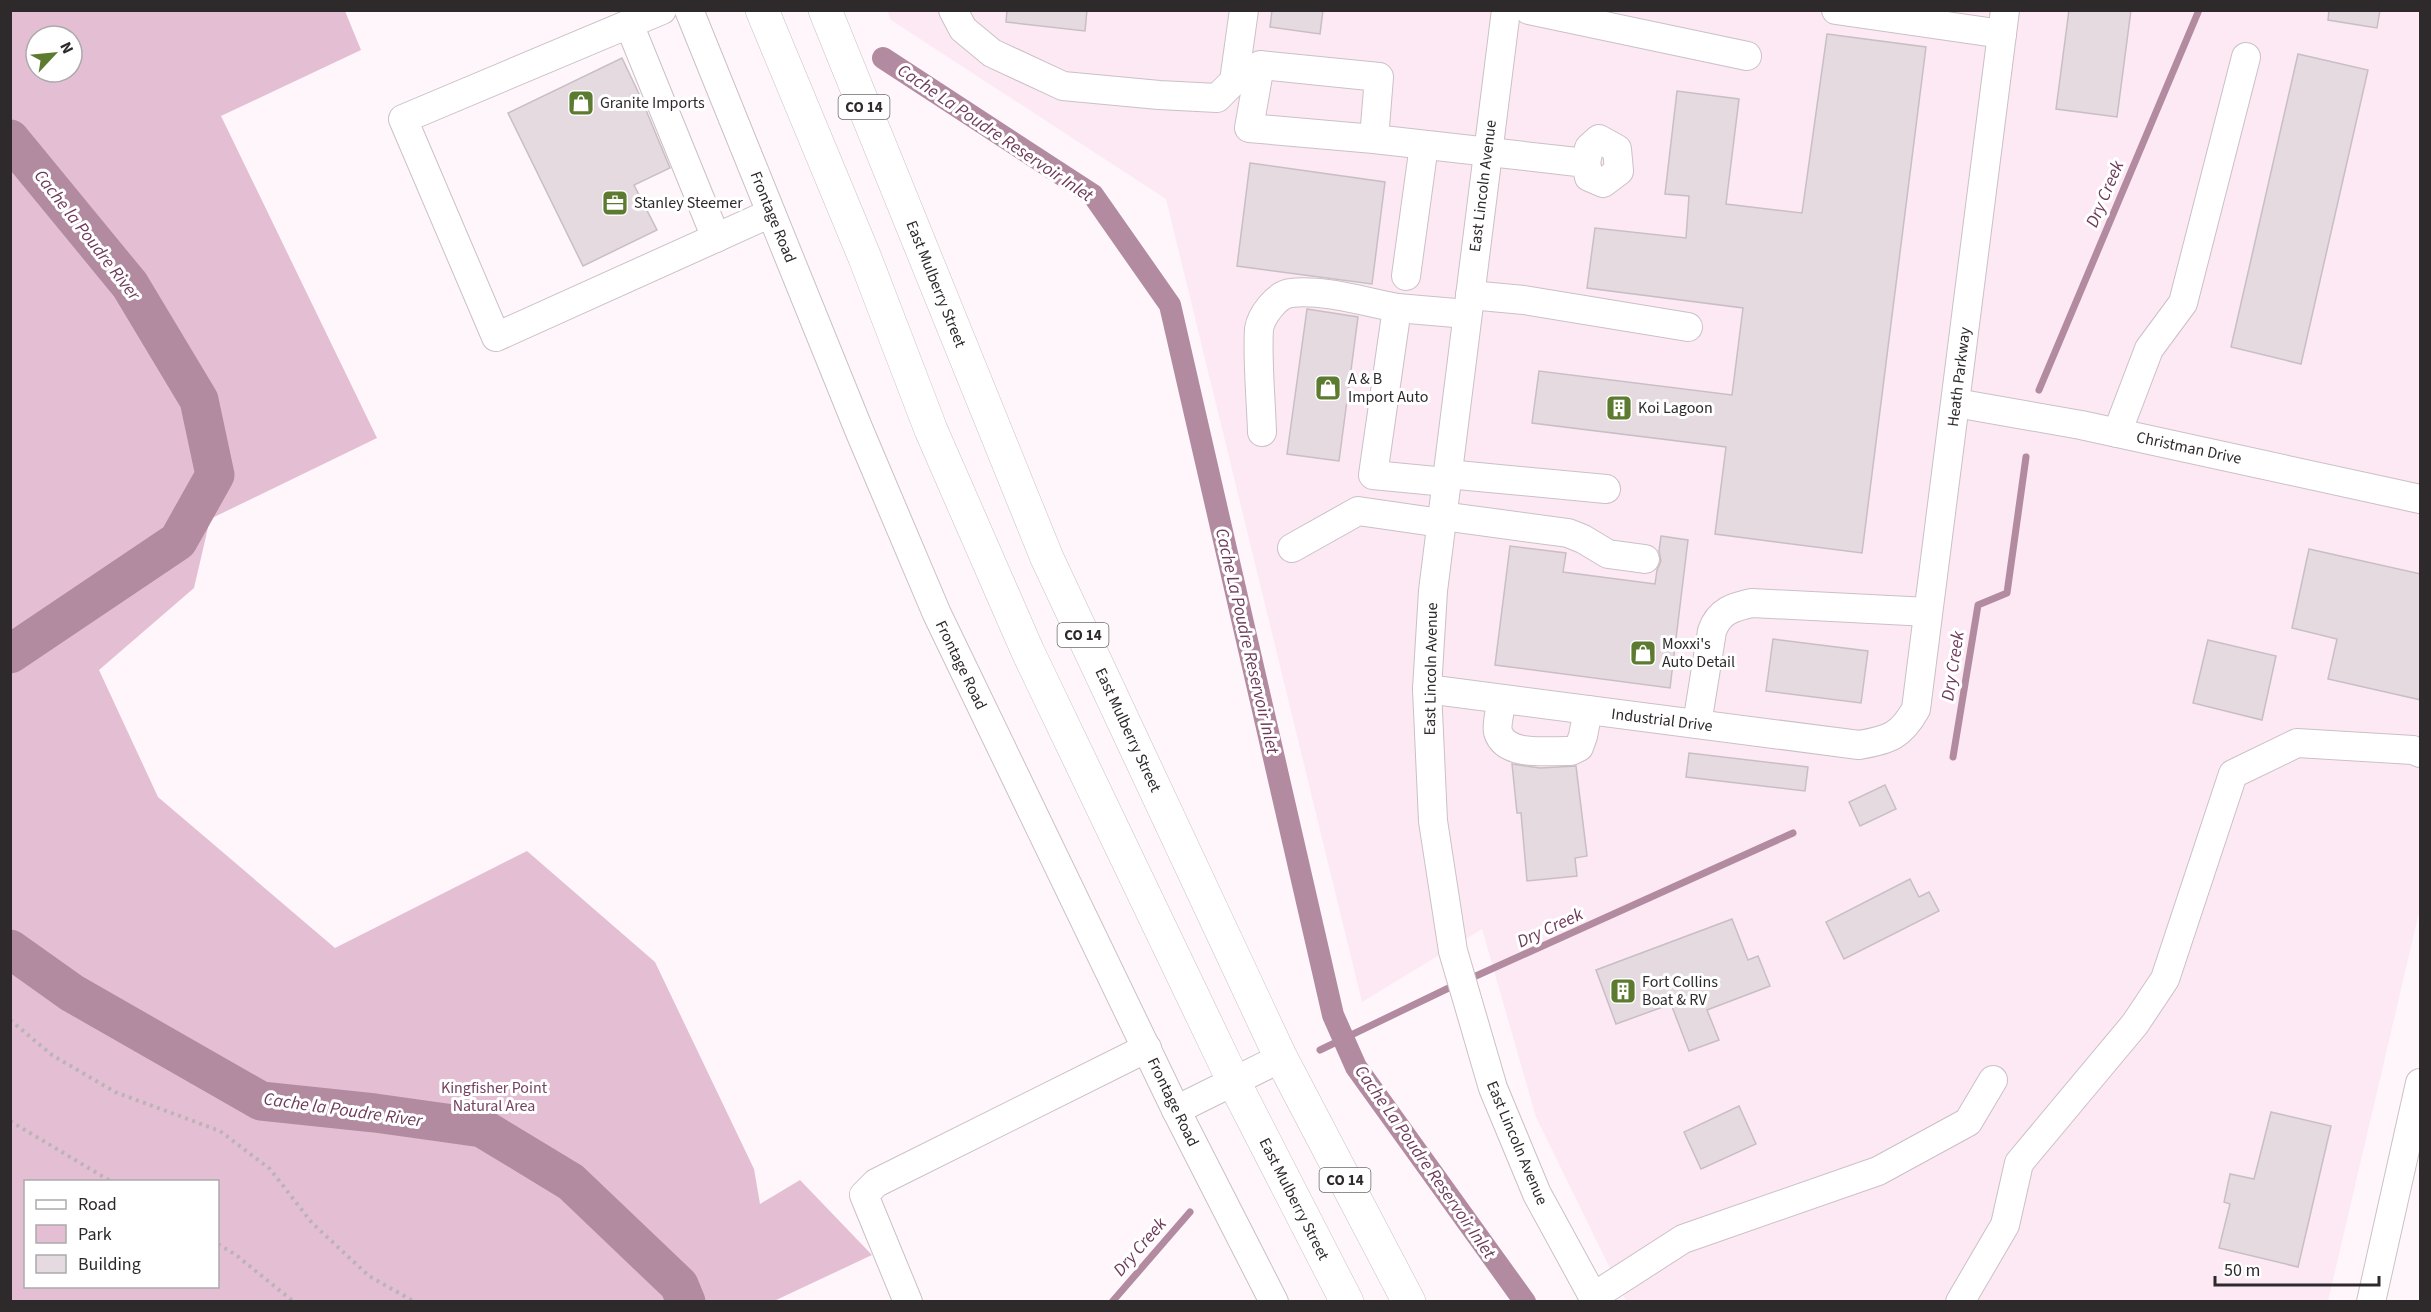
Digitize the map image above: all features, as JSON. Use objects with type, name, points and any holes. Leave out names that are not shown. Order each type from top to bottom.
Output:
[{"type":"highway","name":"East Mulberry Street","points":[[762,10],[865,258],[931,430],[1028,652],[1234,1082],[1347,1302]]},
{"type":"highway","points":[[784,10],[865,258]]},
{"type":"highway","name":"East Mulberry Street","points":[[825,10],[1047,558],[1281,1058],[1409,1302]]},
{"type":"street","points":[[662,10],[403,119],[496,337],[771,213]]},
{"type":"street","name":"Frontage Road","points":[[689,10],[937,614],[1176,1110],[1274,1302]]},
{"type":"street","points":[[953,10],[963,29],[992,53],[1063,86],[1217,98],[1234,81],[1244,10]]},
{"type":"street","name":"East Lincoln Avenue","points":[[1506,10],[1433,591],[1428,689],[1433,821],[1454,951],[1493,1088],[1537,1194],[1594,1299]]},
{"type":"street","points":[[1528,10],[1747,56]]},
{"type":"street","points":[[1836,10],[2004,22]]},
{"type":"street","name":"Heath Parkway","points":[[1895,736],[1907,725],[1916,709],[2004,22]]},
{"type":"street","points":[[629,24],[716,238]]},
{"type":"street","points":[[2117,433],[2149,350],[2183,303],[2246,57]]},
{"type":"street","points":[[1374,139],[1379,77],[1260,65],[1249,128],[1374,139],[1586,163]]},
{"type":"street","points":[[1406,276],[1424,145]]},
{"type":"street","points":[[1262,432],[1259,327],[1271,306],[1278,298],[1289,292],[1318,294],[1397,308],[1524,300],[1688,327]]},
{"type":"street","points":[[1397,308],[1373,475],[1606,489]]},
{"type":"street","name":"Christman Drive","points":[[1956,404],[2117,433],[2421,499]]},
{"type":"street","points":[[1292,548],[1358,511],[1568,533],[1584,539],[1608,554],[1645,559]]},
{"type":"street","points":[[1697,724],[1712,631],[1715,622],[1724,612],[1734,606],[1752,603],[1928,612]]},
{"type":"street","name":"Industrial Drive","points":[[1428,689],[1859,746],[1895,736]]},
{"type":"street","points":[[1502,699],[1498,731],[1506,745],[1515,749],[1571,751],[1579,747],[1587,710]]},
{"type":"street","points":[[1960,1302],[2005,1225],[2019,1163],[2135,1024],[2165,979],[2233,774],[2297,743],[2413,750],[2421,753]]},
{"type":"street","points":[[908,1302],[864,1195],[876,1183],[1147,1048]]},
{"type":"street","points":[[1176,1110],[1281,1058]]},
{"type":"street","points":[[1594,1299],[1683,1239],[1878,1171],[1968,1122],[1994,1080]]},
{"type":"street","points":[[2371,1302],[2415,1135],[2421,1083]]},
{"type":"path","points":[[10,1020],[52,1055],[116,1092],[220,1131],[270,1169],[312,1223],[369,1276],[415,1302]]},
{"type":"path","points":[[10,1121],[109,1180]]},
{"type":"path","points":[[219,1245],[294,1302]]},
{"type":"shaded area","points":[[887,11],[2420,11],[2420,908],[2328,1301],[1626,1301],[1536,1117],[1482,929],[1362,1002],[1166,199],[891,20]]},
{"type":"green space","name":"Kingfisher Point Natural Area","points":[[10,11],[345,11],[361,50],[221,116],[377,438],[210,519],[194,588],[99,670],[158,797],[335,948],[527,851],[655,962],[754,1169],[760,1204],[800,1180],[872,1255],[774,1301],[11,1301]]},
{"type":"building","points":[[1007,10],[1087,10],[1085,31],[1006,22]]},
{"type":"building","points":[[1272,10],[1323,10],[1320,34],[1270,27]]},
{"type":"building","points":[[2069,10],[2131,10],[2117,117],[2056,109]]},
{"type":"building","points":[[2329,10],[2380,10],[2377,28],[2328,20]]},
{"type":"building","points":[[1827,34],[1926,47],[1862,553],[1715,534],[1726,447],[1532,423],[1539,371],[1732,395],[1743,308],[1587,288],[1595,228],[1686,238],[1689,196],[1665,194],[1677,91],[1739,99],[1726,204],[1802,213]]},
{"type":"building","points":[[2298,54],[2368,70],[2301,364],[2231,347]]},
{"type":"building","points":[[622,58],[670,168],[634,185],[657,230],[583,266],[508,113]]},
{"type":"building","points":[[1250,163],[1385,182],[1372,284],[1237,266]]},
{"type":"building","points":[[1307,309],[1358,317],[1339,461],[1287,454]]},
{"type":"building","points":[[1661,536],[1688,540],[1670,688],[1495,665],[1510,546],[1566,553],[1563,572],[1655,584],[1661,561],[1659,551]]},
{"type":"building","points":[[2309,549],[2421,574],[2421,700],[2328,679],[2337,639],[2292,628]]},
{"type":"building","points":[[1773,639],[1868,651],[1861,703],[1766,691]]},
{"type":"building","points":[[2208,640],[2276,656],[2262,720],[2193,703]]},
{"type":"building","points":[[1689,753],[1808,767],[1805,791],[1686,777]]},
{"type":"building","points":[[1512,764],[1540,768],[1576,766],[1587,856],[1575,858],[1577,876],[1527,881],[1521,813],[1517,813]]},
{"type":"building","points":[[1885,785],[1896,809],[1860,826],[1849,802]]},
{"type":"building","points":[[1910,879],[1919,897],[1929,892],[1939,911],[1844,959],[1826,922]]},
{"type":"building","points":[[1732,919],[1748,960],[1758,956],[1770,986],[1707,1010],[1719,1040],[1689,1051],[1671,1004],[1616,1024],[1596,970]]},
{"type":"building","points":[[1739,1106],[1756,1144],[1701,1169],[1684,1132]]},
{"type":"building","points":[[2271,1112],[2331,1126],[2298,1267],[2219,1248],[2230,1204],[2224,1202],[2230,1174],[2254,1179]]},
{"type":"waterway","name":"Dry Creek","points":[[2039,390],[2199,10]]},
{"type":"waterway","name":"Cache La Poudre Reservoir Inlet","points":[[883,58],[1093,195],[1170,305],[1333,1015],[1356,1067],[1525,1302]]},
{"type":"waterway","name":"Cache la Poudre River","points":[[10,139],[130,285],[199,400],[215,475],[178,541],[10,654]]},
{"type":"waterway","name":"Dry Creek","points":[[1953,757],[1978,605],[2007,593],[2026,457]]},
{"type":"waterway","name":"Dry Creek","points":[[1467,980],[1793,833]]},
{"type":"waterway","name":"Cache la Poudre River","points":[[10,949],[72,993],[261,1101],[375,1113],[482,1128],[571,1182],[679,1285],[686,1302]]},
{"type":"waterway","name":"Dry Creek","points":[[1320,1050],[1457,984]]},
{"type":"waterway","name":"Dry Creek","points":[[1112,1302],[1190,1212]]},
{"type":"place","name":"Granite Imports","points":[[581,103]]},
{"type":"place","name":"Stanley Steemer","points":[[615,203]]},
{"type":"place","name":"A & B Import Auto","points":[[1328,388]]},
{"type":"place","name":"Koi Lagoon","points":[[1619,408]]},
{"type":"place","name":"Moxxi's Auto Detail","points":[[1643,653]]},
{"type":"place","name":"Fort Collins Boat & RV","points":[[1623,991]]}]
